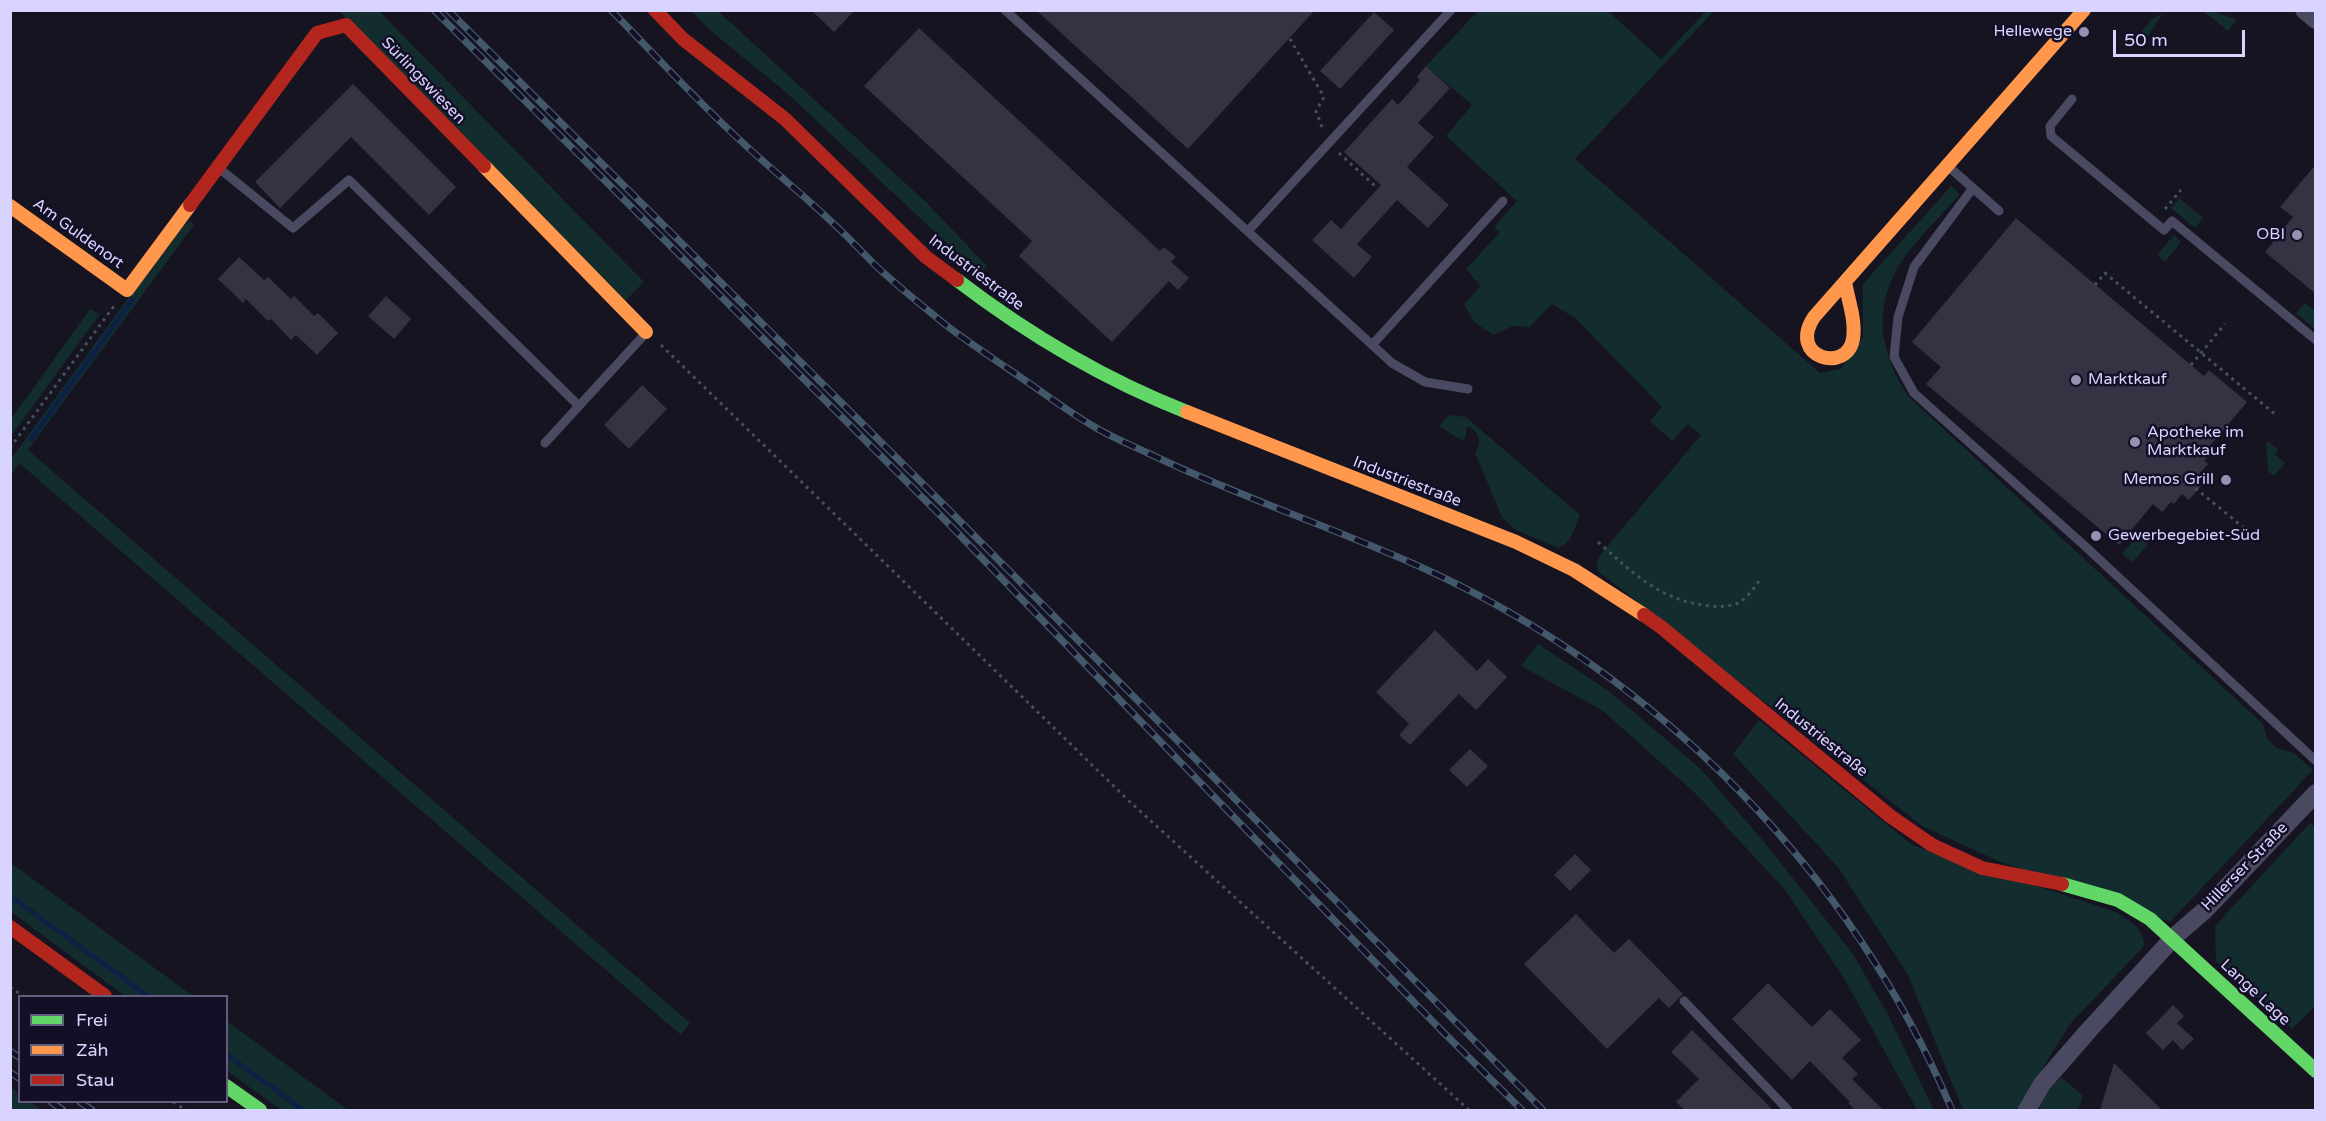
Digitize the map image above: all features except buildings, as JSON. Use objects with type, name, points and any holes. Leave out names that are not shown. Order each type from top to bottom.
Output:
[{"type":"street","name":"Industriestraße","points":[[655,10],[683,39],[785,119],[926,257],[1004,316],[1051,346],[1091,369],[1157,400],[1516,542],[1574,570],[1617,596],[1661,627],[1918,837],[1944,852],[1982,868],[2074,886],[2118,900],[2150,919],[2173,939]]},
{"type":"street","points":[[1845,282],[1852,341],[1848,351],[1839,357],[1823,358],[1810,349],[1806,339],[1808,328],[1845,282],[2084,10]]},
{"type":"street","points":[[2304,10],[2316,20]]},
{"type":"street","name":"Sürlingswiesen","points":[[127,290],[317,33],[345,25],[646,332]]},
{"type":"street","name":"Am Guldenort","points":[[10,206],[127,290]]},
{"type":"street","name":"Hillerser Straße","points":[[2027,1110],[2034,1095],[2051,1072],[2173,939],[2204,911],[2316,793]]},
{"type":"street","points":[[10,927],[104,995]]},
{"type":"street","name":"Lange Lage","points":[[2173,939],[2316,1071]]},
{"type":"street","points":[[228,1087],[260,1110]]},
{"type":"lane","points":[[1005,10],[1392,363],[1419,379],[1468,389]]},
{"type":"lane","points":[[1248,231],[1451,10]]},
{"type":"lane","points":[[2072,99],[2050,126],[2051,136],[2164,230],[2172,221],[2316,340]]},
{"type":"lane","points":[[1948,165],[1999,211]]},
{"type":"lane","points":[[217,167],[293,228],[349,180],[579,406]]},
{"type":"lane","points":[[1973,188],[1914,267],[1898,317],[1894,357],[1914,393],[2086,547],[2316,761]]},
{"type":"lane","points":[[1372,345],[1503,201]]},
{"type":"lane","points":[[546,443],[646,332]]},
{"type":"lane","points":[[1684,1001],[1788,1110]]},
{"type":"path","points":[[1290,39],[1324,97],[1316,111],[1324,133],[1339,153],[1375,186]]},
{"type":"path","points":[[2154,222],[2181,190]]},
{"type":"path","points":[[2095,285],[2105,273],[2276,415]]},
{"type":"path","points":[[10,448],[127,290]]},
{"type":"path","points":[[2191,364],[2225,324]]},
{"type":"path","points":[[646,332],[1129,801],[1469,1110]]},
{"type":"path","points":[[2178,474],[2243,527]]},
{"type":"path","points":[[1598,542],[1657,591],[1683,601],[1712,606],[1734,604],[1742,601],[1759,581]]},
{"type":"green space","points":[[339,11],[379,11],[644,282],[625,301]]},
{"type":"green space","points":[[691,11],[718,11],[927,203],[987,266],[980,273],[792,98],[716,35]]},
{"type":"green space","points":[[1478,11],[1608,11],[1661,59],[1706,11],[1714,11],[1575,159],[1820,373],[1841,369],[1863,337],[1863,284],[1951,186],[1960,194],[1904,258],[1887,294],[1883,315],[1884,338],[1893,369],[1904,390],[2263,724],[2267,739],[2277,748],[2294,753],[2313,770],[2170,922],[1998,861],[1922,826],[1598,571],[1597,561],[1600,555],[1701,435],[1688,424],[1672,441],[1650,421],[1662,407],[1575,318],[1552,304],[1530,327],[1513,326],[1493,335],[1474,322],[1464,304],[1481,286],[1466,269],[1500,232],[1494,227],[1517,201],[1446,136],[1472,105],[1426,66]]},
{"type":"green space","points":[[2203,11],[2213,11],[2237,20],[2228,31]]},
{"type":"green space","points":[[2163,14],[2146,38],[2140,33],[2153,18]]},
{"type":"green space","points":[[2179,198],[2203,218],[2195,228],[2171,208]]},
{"type":"green space","points":[[190,221],[194,225],[28,450],[690,1023],[681,1035],[19,463],[11,475],[11,459],[177,231]]},
{"type":"green space","points":[[2174,235],[2181,242],[2165,262],[2157,255]]},
{"type":"green space","points":[[2305,303],[2315,311],[2315,329],[2296,313]]},
{"type":"green space","points":[[90,309],[100,314],[11,436],[11,419]]},
{"type":"green space","points":[[1449,415],[1466,417],[1580,515],[1572,534],[1563,546],[1558,548],[1516,530],[1502,517],[1475,453],[1479,445],[1477,435],[1469,426],[1463,441],[1439,426]]},
{"type":"green space","points":[[2268,441],[2278,449],[2275,454],[2285,463],[2274,476],[2268,471],[2266,443]]},
{"type":"green space","points":[[2138,535],[2148,544],[2133,562],[2122,554]]},
{"type":"green space","points":[[1538,644],[1610,692],[1700,768],[1765,843],[1853,954],[1887,1013],[1934,1110],[1917,1110],[1845,980],[1785,890],[1698,796],[1602,710],[1521,666]]},
{"type":"green space","points":[[1759,720],[1912,845],[2116,912],[2131,922],[2142,934],[2144,946],[2070,1024],[2017,1110],[1963,1110],[1908,975],[1837,866],[1733,754]]},
{"type":"green space","points":[[2310,823],[2316,828],[2315,1006],[2292,1029],[2216,961],[2215,926]]},
{"type":"green space","points":[[11,863],[192,995],[124,995],[11,912]]},
{"type":"green space","points":[[228,1022],[348,1110],[281,1110],[228,1072]]},
{"type":"green space","points":[[2061,1077],[2083,1096],[2078,1110],[2039,1110],[2046,1094]]},
{"type":"green space","points":[[11,1087],[18,1093],[18,1103],[32,1103],[42,1110],[11,1110]]},
{"type":"waterway","points":[[31,439],[133,299]]},
{"type":"waterway","points":[[10,896],[147,995]]},
{"type":"waterway","points":[[228,1055],[303,1110]]},
{"type":"railway","points":[[434,10],[940,515],[1442,1031],[1522,1110]]},
{"type":"railway","points":[[448,10],[947,508],[1543,1110]]},
{"type":"railway","points":[[611,10],[726,127],[825,215],[890,279],[958,334],[1067,410],[1096,428],[1185,470],[1423,568],[1510,613],[1591,665],[1668,724],[1738,790],[1803,862],[1860,940],[1910,1023],[1952,1110]]},
{"type":"railway","points":[[10,1051],[18,1057]]},
{"type":"railway","points":[[10,1072],[18,1078]]},
{"type":"railway","points":[[52,1103],[63,1110]]},
{"type":"railway","points":[[82,1103],[92,1110]]},
{"type":"traffic: fast","points":[[957,280],[1012,319],[1068,354],[1126,385],[1187,412]]},
{"type":"traffic: fast","points":[[2062,884],[2118,900],[2150,919],[2316,1071]]},
{"type":"traffic: fast","points":[[228,1087],[260,1110]]},
{"type":"traffic: slow","points":[[1845,282],[1853,317],[1853,339],[1848,350],[1841,356],[1831,358],[1821,356],[1813,351],[1808,343],[1808,331],[1814,317],[2084,10]]},
{"type":"traffic: slow","points":[[484,166],[646,332]]},
{"type":"traffic: slow","points":[[10,206],[127,290],[190,205]]},
{"type":"traffic: slow","points":[[1187,412],[1516,542],[1574,570],[1644,615]]},
{"type":"traffic: jam","points":[[655,10],[683,39],[785,119],[926,257],[957,280]]},
{"type":"traffic: jam","points":[[190,205],[317,33],[346,25],[484,166]]},
{"type":"traffic: jam","points":[[1644,615],[1890,816],[1932,845],[1982,868],[2062,884]]},
{"type":"traffic: jam","points":[[10,927],[104,995]]},
{"type":"place","name":"Hellewege","points":[[2084,32]]},
{"type":"place","name":"OBI","points":[[2297,235]]},
{"type":"place","name":"Marktkauf","points":[[2076,380]]},
{"type":"place","name":"Apotheke im Marktkauf","points":[[2135,442]]},
{"type":"place","name":"Memos Grill","points":[[2226,480]]},
{"type":"place","name":"Gewerbegebiet-Süd","points":[[2096,536]]}]
